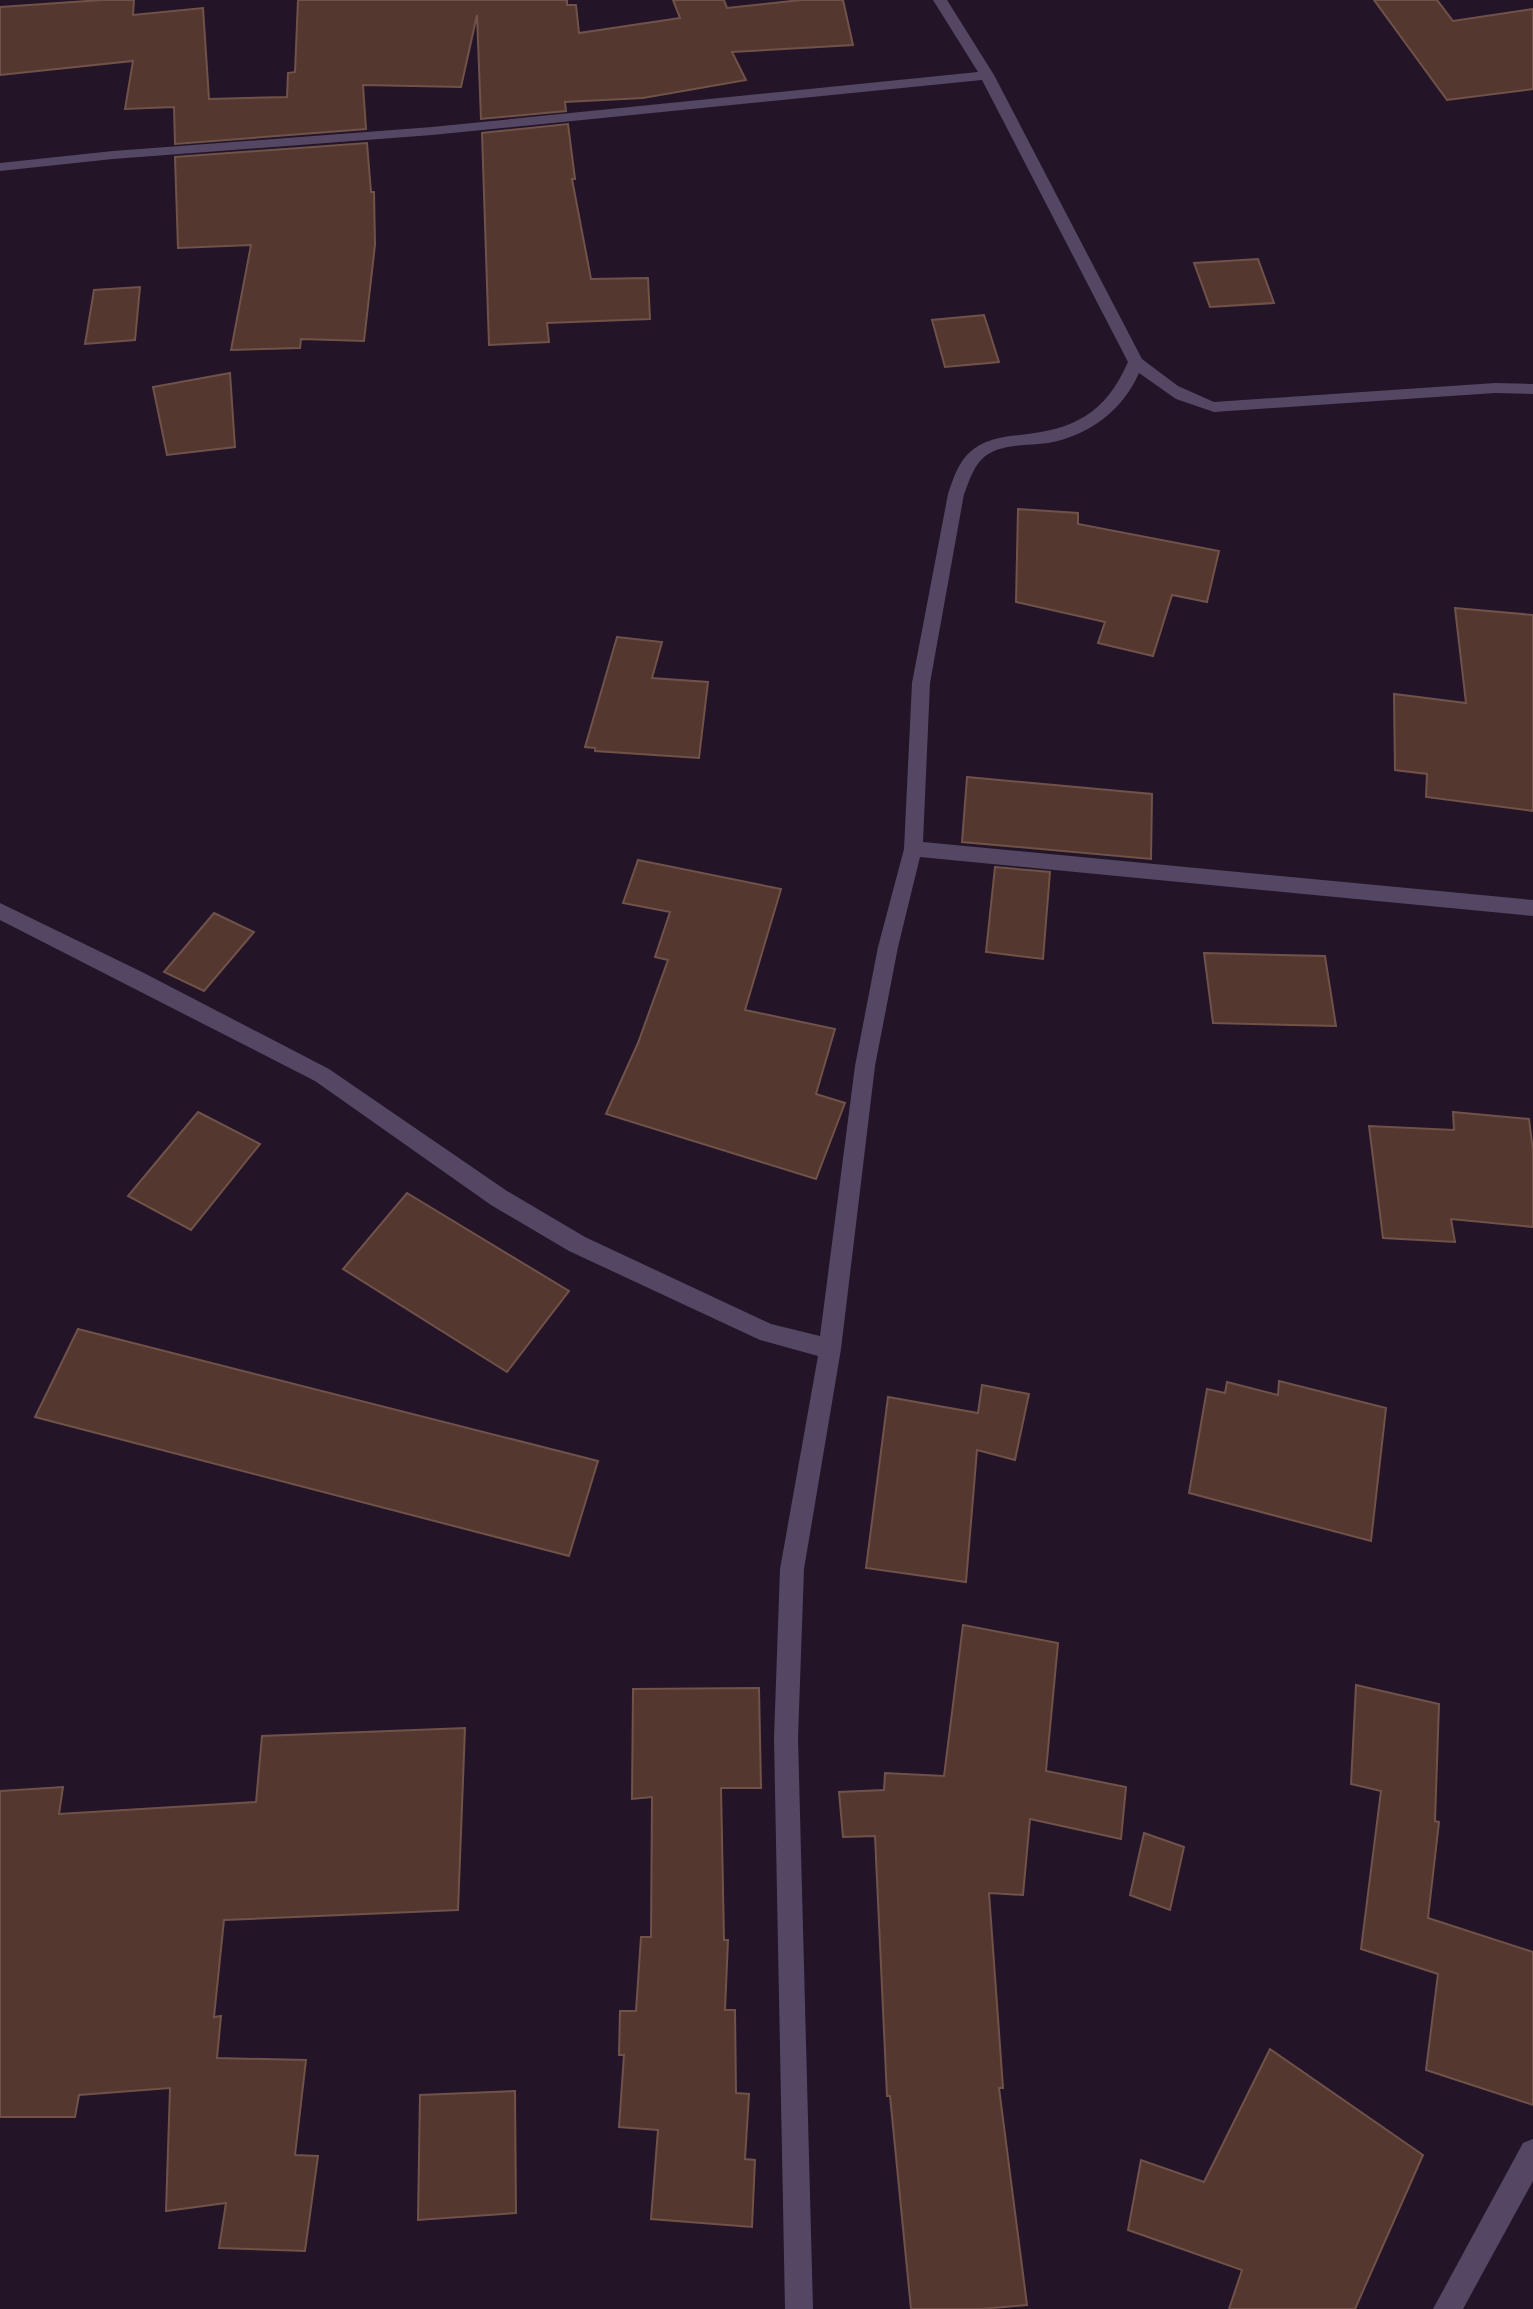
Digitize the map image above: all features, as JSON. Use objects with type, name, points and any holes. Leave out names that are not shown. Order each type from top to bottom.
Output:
[{"type":"street","points":[[940,0],[987,75],[1136,362],[1190,402],[1214,407],[1495,388],[1533,390]]},
{"type":"street","points":[[0,167],[113,155],[432,131],[987,75]]},
{"type":"street","points":[[799,2309],[787,1725],[792,1569],[830,1349],[865,1066],[888,947],[912,849],[921,683],[956,494],[964,472],[977,454],[1003,442],[1050,436],[1095,419],[1123,392],[1136,362]]},
{"type":"street","points":[[912,849],[1533,908]]},
{"type":"street","points":[[0,911],[322,1075],[499,1198],[577,1244],[768,1333],[830,1349]]},
{"type":"street","points":[[1447,2309],[1533,2153]]},
{"type":"building","points":[[134,0],[133,15],[203,8],[209,99],[287,97],[288,73],[295,72],[298,0],[567,0],[567,5],[576,5],[579,33],[680,18],[673,0],[724,0],[727,8],[801,0],[843,0],[853,45],[732,52],[746,80],[643,98],[565,102],[566,111],[481,119],[477,15],[461,87],[363,85],[366,129],[175,144],[174,107],[125,109],[133,61],[0,75],[0,7]]},
{"type":"building","points":[[1374,0],[1437,0],[1453,21],[1533,9],[1533,89],[1447,100]]},
{"type":"building","points":[[568,124],[575,179],[572,179],[591,279],[648,278],[650,319],[547,323],[549,342],[489,345],[482,133]]},
{"type":"building","points":[[367,143],[371,192],[374,192],[375,245],[364,341],[301,339],[300,348],[231,350],[251,245],[178,248],[175,157]]},
{"type":"building","points":[[1258,259],[1274,303],[1210,307],[1194,263]]},
{"type":"building","points":[[140,287],[135,340],[85,344],[94,290]]},
{"type":"building","points":[[984,315],[999,362],[945,367],[932,320]]},
{"type":"building","points":[[230,373],[235,447],[167,455],[153,387]]},
{"type":"building","points":[[1018,509],[1078,513],[1078,524],[1219,551],[1207,602],[1172,595],[1153,656],[1098,643],[1105,622],[1016,602]]},
{"type":"building","points":[[1455,608],[1533,615],[1533,811],[1426,797],[1427,774],[1395,770],[1394,694],[1466,703]]},
{"type":"building","points":[[617,637],[662,642],[652,678],[708,682],[699,758],[595,751],[595,748],[585,747]]},
{"type":"building","points":[[967,777],[1152,794],[1151,859],[962,842]]},
{"type":"building","points":[[638,860],[781,889],[745,1010],[835,1029],[816,1094],[845,1103],[816,1179],[606,1114],[638,1043],[668,960],[655,957],[670,912],[623,903]]},
{"type":"building","points":[[995,867],[1050,872],[1043,959],[986,952]]},
{"type":"building","points":[[214,913],[254,932],[204,991],[164,972]]},
{"type":"building","points":[[1204,953],[1325,956],[1336,1026],[1213,1023]]},
{"type":"building","points":[[198,1112],[260,1144],[191,1230],[128,1196]]},
{"type":"building","points":[[1453,1112],[1529,1119],[1533,1150],[1533,1227],[1451,1219],[1455,1242],[1383,1238],[1369,1126],[1454,1130]]},
{"type":"building","points":[[407,1193],[569,1291],[507,1372],[343,1269]]},
{"type":"building","points":[[78,1329],[598,1461],[569,1556],[35,1417]]},
{"type":"building","points":[[1279,1381],[1386,1408],[1371,1541],[1189,1493],[1207,1389],[1225,1393],[1227,1382],[1278,1395]]},
{"type":"building","points":[[982,1385],[1029,1394],[1015,1460],[977,1450],[966,1582],[866,1568],[888,1397],[978,1413]]},
{"type":"building","points":[[963,1625],[1058,1643],[1046,1771],[1126,1787],[1121,1839],[1030,1819],[1023,1895],[989,1893],[1003,2088],[999,2088],[1027,2305],[982,2309],[911,2309],[890,2096],[887,2096],[875,1836],[843,1837],[839,1792],[884,1790],[885,1773],[944,1776]]},
{"type":"building","points":[[1356,1685],[1439,1704],[1435,1821],[1439,1822],[1428,1918],[1533,1952],[1533,2105],[1426,2070],[1438,1974],[1361,1949],[1381,1791],[1351,1784]]},
{"type":"building","points":[[759,1688],[761,1788],[721,1788],[724,1940],[728,1940],[725,2010],[735,2010],[736,2093],[749,2094],[745,2159],[755,2160],[752,2227],[651,2219],[658,2130],[619,2127],[624,2055],[619,2055],[620,2011],[636,2011],[641,1937],[651,1937],[652,1797],[632,1799],[633,1689]]},
{"type":"building","points":[[465,1728],[458,1910],[224,1920],[214,2017],[221,2016],[217,2058],[306,2060],[295,2155],[318,2156],[305,2251],[219,2248],[226,2203],[166,2211],[170,2088],[79,2095],[75,2117],[0,2117],[0,1791],[63,1787],[59,1814],[256,1802],[262,1736]]},
{"type":"building","points":[[1144,1833],[1184,1847],[1170,1910],[1130,1895]]},
{"type":"building","points":[[1270,2049],[1423,2155],[1355,2309],[1229,2309],[1242,2270],[1128,2230],[1141,2160],[1204,2182]]},
{"type":"building","points":[[515,2091],[516,2213],[418,2220],[420,2095]]}]
